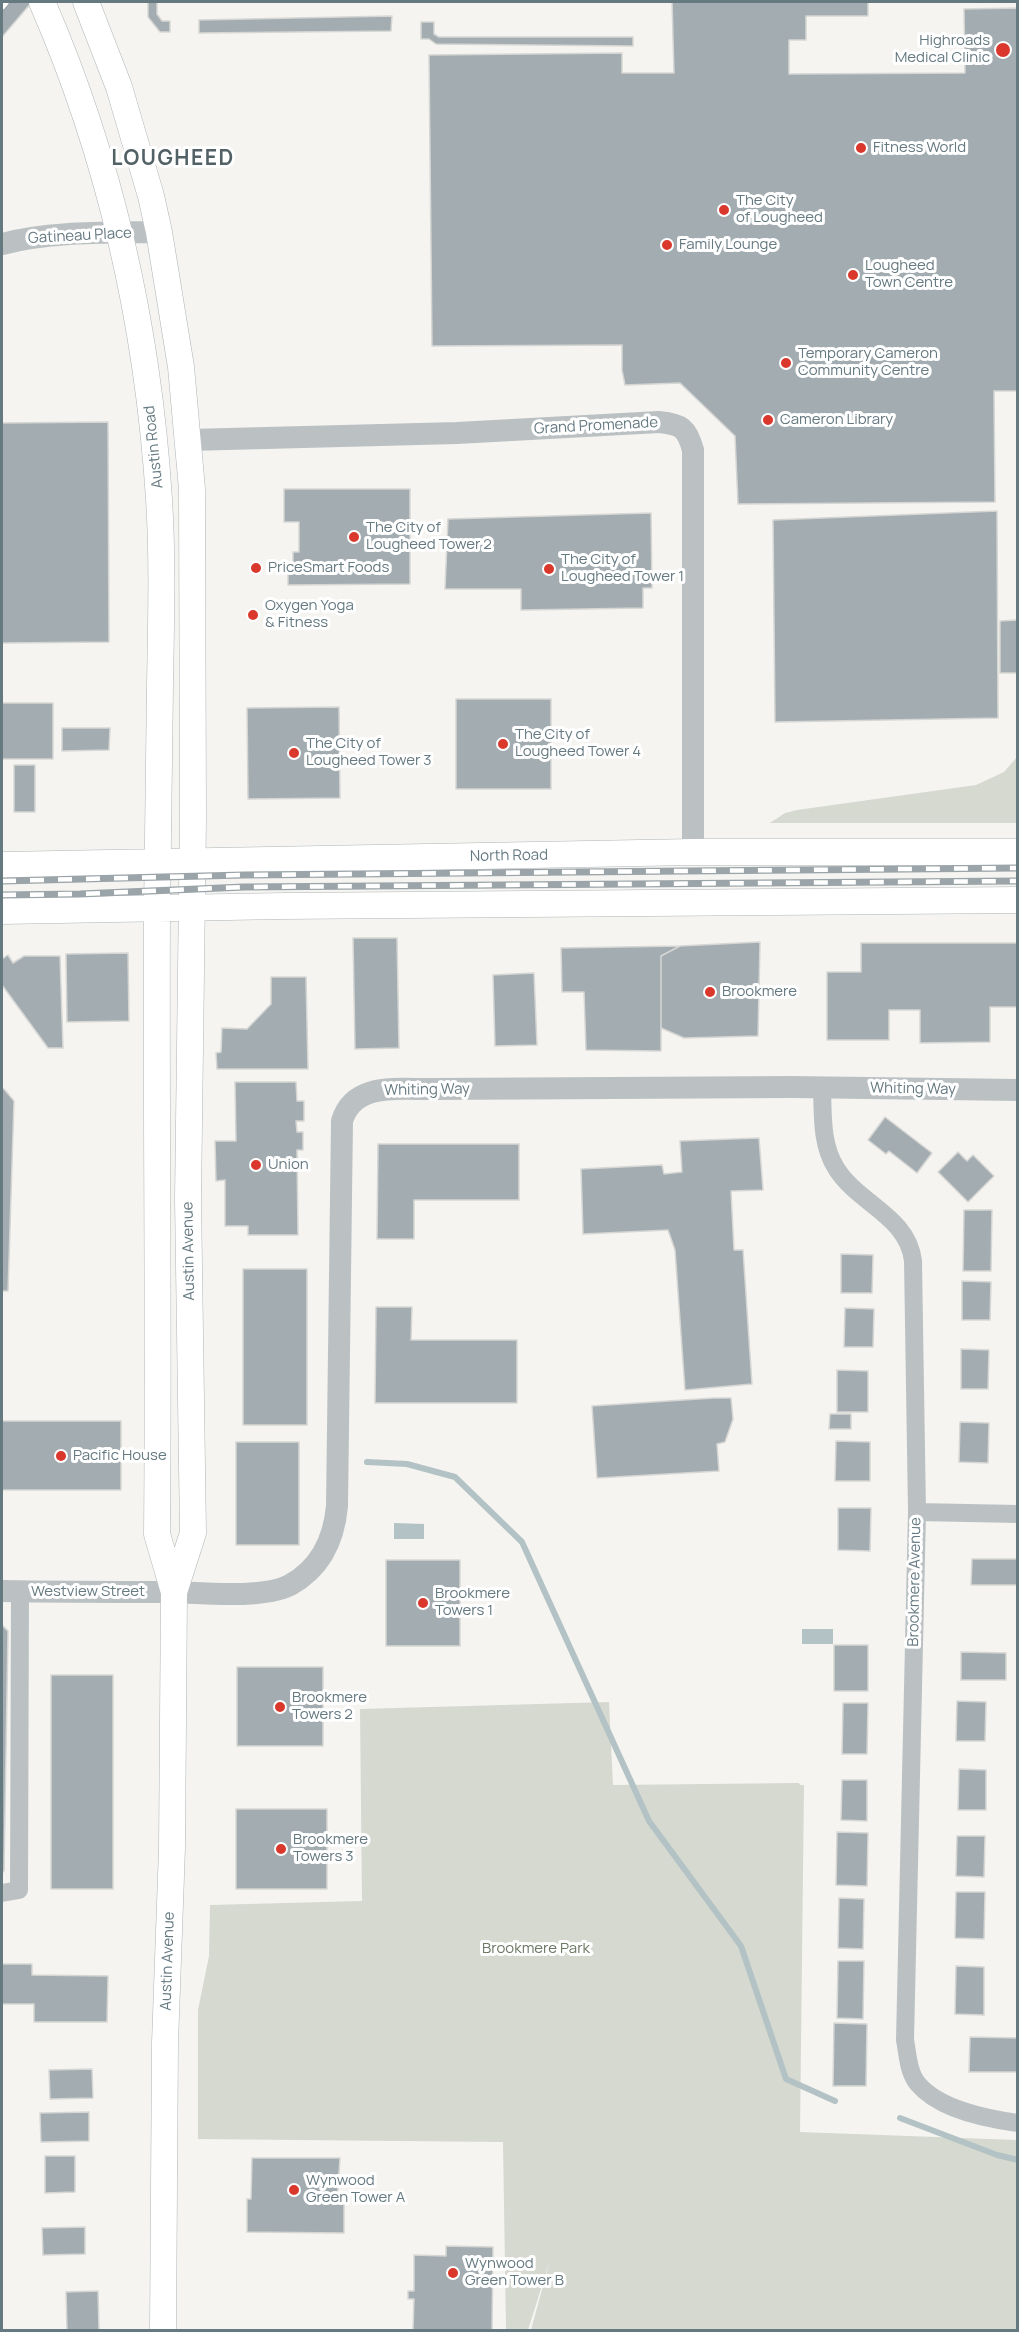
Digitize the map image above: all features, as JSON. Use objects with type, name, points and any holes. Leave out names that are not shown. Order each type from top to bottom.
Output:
[{"type":"main road","name":"Austin Road","points":[[42,2],[69,64],[107,181],[128,267],[153,429],[162,575],[157,908]]},
{"type":"main road","points":[[86,2],[119,87],[151,196],[182,367],[189,440],[193,568],[192,907]]},
{"type":"main road","points":[[134,306],[147,326],[160,426],[173,438],[189,440]]},
{"type":"main road","name":"North Road","points":[[2,865],[693,852],[1017,852]]},
{"type":"main road","points":[[2,911],[192,907],[1017,900]]},
{"type":"main road","name":"Austin Avenue","points":[[174,1592],[193,1533],[188,1199],[192,907]]},
{"type":"main road","name":"Austin Avenue","points":[[157,908],[157,1534],[174,1592],[172,1848],[165,2043],[163,2331]]},
{"type":"main road","points":[[157,1199],[188,1199]]},
{"type":"street","name":"Gatineau Place","points":[[2,244],[23,239],[159,232]]},
{"type":"street","name":"Grand Promenade","points":[[189,440],[457,433],[658,422],[675,424],[682,428],[689,437],[693,450],[693,852]]},
{"type":"street","name":"Whiting Way","points":[[174,1592],[231,1593],[288,1586],[308,1573],[326,1551],[331,1539],[337,1506],[342,1121],[348,1107],[357,1098],[369,1092],[383,1090],[822,1088],[1017,1090]]},
{"type":"street","name":"Brookmere Avenue","points":[[822,1088],[825,1139],[836,1168],[853,1187],[900,1227],[912,1250],[917,1512],[905,2040],[909,2068],[917,2084],[935,2099],[965,2111],[1017,2123]]},
{"type":"street","points":[[917,1512],[1017,1514]]},
{"type":"street","points":[[2,1893],[19,1890],[11,1592]]},
{"type":"street","name":"Westview Street","points":[[11,1592],[174,1592]]},
{"type":"green space","points":[[1017,757],[1017,823],[770,823],[785,813],[797,810],[976,785],[1004,772]]},
{"type":"green space","name":"Brookmere Park","points":[[609,1702],[613,1785],[799,1783],[804,1785],[800,2132],[1017,2140],[1017,2330],[531,2330],[550,2260],[528,2330],[506,2330],[503,2142],[198,2139],[198,2010],[209,1956],[210,1905],[362,1901],[360,1709]]},
{"type":"shaded area","points":[[394,1523],[424,1524],[424,1539],[394,1539]]},
{"type":"shaded area","points":[[802,1629],[833,1629],[833,1644],[802,1644]]},
{"type":"building","points":[[2,2],[32,2],[2,37]]},
{"type":"building","points":[[148,2],[157,2],[157,14],[162,21],[170,21],[170,32],[160,32],[148,17]]},
{"type":"building","name":"The City of Lougheed","points":[[672,2],[868,2],[868,16],[806,16],[806,40],[789,40],[789,74],[965,73],[964,9],[1018,8],[1018,391],[994,391],[995,502],[738,504],[735,436],[680,383],[625,385],[622,370],[622,345],[432,346],[429,55],[622,53],[622,73],[674,73]]},
{"type":"building","points":[[392,16],[391,31],[199,33],[199,20]]},
{"type":"building","points":[[421,22],[434,22],[434,34],[439,37],[633,37],[633,46],[436,44],[429,39],[421,39]]},
{"type":"building","points":[[108,422],[109,642],[2,643],[2,423]]},
{"type":"building","name":"The City of Lougheed Tower 2","points":[[284,489],[410,489],[410,584],[288,585],[288,564],[293,564],[293,552],[299,552],[299,522],[284,522]]},
{"type":"building","points":[[997,511],[998,718],[775,722],[773,520]]},
{"type":"building","name":"The City of Lougheed Tower 1","points":[[651,513],[652,588],[643,588],[643,608],[521,610],[521,589],[445,589],[448,519]]},
{"type":"building","points":[[1018,620],[1018,673],[1000,673],[1000,621]]},
{"type":"building","name":"The City of Lougheed Tower 4","points":[[456,699],[551,699],[551,789],[456,789]]},
{"type":"building","points":[[2,703],[53,703],[53,759],[2,759]]},
{"type":"building","name":"The City of Lougheed Tower 3","points":[[339,707],[340,798],[248,799],[247,708]]},
{"type":"building","points":[[62,728],[110,728],[109,750],[62,751]]},
{"type":"building","points":[[14,765],[35,765],[35,812],[14,812]]},
{"type":"building","points":[[353,938],[397,938],[399,1048],[355,1049]]},
{"type":"building","name":"Brookmere","points":[[760,942],[758,1036],[684,1038],[661,1028],[661,956],[680,946]]},
{"type":"building","points":[[861,943],[1018,943],[1018,1007],[990,1007],[990,1042],[920,1043],[920,1010],[889,1010],[889,1040],[827,1040],[827,972],[861,972]]},
{"type":"building","points":[[680,946],[661,956],[661,1051],[586,1050],[584,992],[562,992],[561,948]]},
{"type":"building","points":[[128,953],[129,1021],[67,1022],[66,954]]},
{"type":"building","points":[[8,955],[13,963],[24,956],[60,956],[63,1048],[48,1048],[2,985],[2,959]]},
{"type":"building","points":[[534,973],[537,1045],[495,1046],[493,975]]},
{"type":"building","points":[[271,977],[306,977],[308,1069],[217,1069],[216,1053],[221,1052],[222,1028],[247,1029],[271,1004]]},
{"type":"building","name":"Union","points":[[235,1082],[296,1082],[297,1101],[304,1101],[304,1121],[296,1121],[297,1132],[303,1132],[303,1150],[297,1150],[298,1235],[248,1235],[248,1226],[225,1226],[225,1180],[216,1181],[215,1141],[236,1141]]},
{"type":"building","points":[[2,1089],[14,1101],[8,1291],[2,1291]]},
{"type":"building","points":[[885,1117],[932,1153],[917,1173],[889,1151],[886,1154],[868,1140]]},
{"type":"building","points":[[759,1138],[763,1190],[731,1191],[734,1250],[743,1250],[752,1384],[685,1390],[675,1250],[668,1230],[583,1234],[581,1169],[662,1165],[664,1174],[682,1172],[680,1141]]},
{"type":"building","points":[[378,1144],[519,1144],[519,1200],[414,1200],[414,1239],[377,1239]]},
{"type":"building","points":[[958,1152],[967,1161],[973,1155],[994,1176],[968,1202],[938,1172]]},
{"type":"building","points":[[964,1210],[992,1210],[991,1271],[963,1271]]},
{"type":"building","points":[[841,1254],[873,1255],[872,1293],[841,1293]]},
{"type":"building","points":[[243,1269],[307,1269],[307,1425],[243,1425]]},
{"type":"building","points":[[962,1281],[991,1282],[990,1320],[962,1320]]},
{"type":"building","points":[[376,1307],[412,1307],[411,1340],[517,1340],[517,1403],[375,1403]]},
{"type":"building","points":[[845,1308],[874,1309],[873,1347],[844,1347]]},
{"type":"building","points":[[961,1349],[989,1350],[988,1389],[961,1389]]},
{"type":"building","points":[[837,1370],[868,1371],[868,1412],[837,1412]]},
{"type":"building","points":[[731,1398],[733,1419],[725,1442],[717,1444],[719,1471],[597,1478],[592,1406]]},
{"type":"building","points":[[830,1414],[851,1414],[851,1429],[829,1429]]},
{"type":"building","name":"Pacific House","points":[[2,1421],[121,1421],[121,1490],[2,1490]]},
{"type":"building","points":[[960,1422],[989,1423],[988,1463],[959,1462]]},
{"type":"building","points":[[836,1441],[870,1442],[870,1481],[835,1481]]},
{"type":"building","points":[[236,1442],[299,1442],[299,1545],[236,1545]]},
{"type":"building","points":[[838,1508],[871,1508],[870,1551],[838,1550]]},
{"type":"building","points":[[972,1559],[1018,1559],[1018,1585],[971,1585]]},
{"type":"building","name":"Brookmere Towers 1","points":[[386,1560],[460,1560],[460,1646],[386,1646]]},
{"type":"building","points":[[2,1625],[8,1631],[4,1871],[2,1873]]},
{"type":"building","points":[[834,1645],[868,1645],[868,1691],[834,1691]]},
{"type":"building","points":[[961,1652],[1006,1653],[1006,1680],[961,1680]]},
{"type":"building","name":"Brookmere Towers 2","points":[[237,1667],[323,1667],[323,1746],[237,1746]]},
{"type":"building","points":[[51,1675],[113,1675],[113,1889],[51,1889]]},
{"type":"building","points":[[957,1701],[986,1702],[985,1741],[956,1741]]},
{"type":"building","points":[[843,1703],[868,1703],[867,1754],[842,1754]]},
{"type":"building","points":[[959,1769],[986,1770],[986,1810],[958,1810]]},
{"type":"building","points":[[842,1780],[867,1780],[867,1821],[841,1820]]},
{"type":"building","name":"Brookmere Towers 3","points":[[236,1809],[327,1809],[327,1889],[236,1889]]},
{"type":"building","points":[[837,1832],[868,1833],[867,1886],[836,1885]]},
{"type":"building","points":[[957,1836],[985,1836],[984,1877],[956,1876]]},
{"type":"building","points":[[956,1892],[985,1892],[984,1939],[955,1938]]},
{"type":"building","points":[[839,1898],[864,1899],[863,1949],[838,1948]]},
{"type":"building","points":[[838,1961],[864,1961],[863,2019],[837,2018]]},
{"type":"building","points":[[2,1964],[32,1964],[32,1975],[108,1976],[107,2022],[34,2022],[34,2004],[2,2004]]},
{"type":"building","points":[[956,1966],[984,1967],[984,2015],[955,2014]]},
{"type":"building","points":[[834,2023],[867,2024],[866,2086],[833,2086]]},
{"type":"building","points":[[970,2037],[1018,2038],[1018,2072],[969,2072]]},
{"type":"building","points":[[92,2069],[93,2098],[50,2099],[49,2070]]},
{"type":"building","points":[[89,2112],[89,2141],[41,2142],[40,2113]]},
{"type":"building","points":[[45,2156],[75,2156],[75,2192],[45,2193]]},
{"type":"building","name":"Wynwood Green Tower A","points":[[252,2158],[340,2158],[337,2202],[344,2202],[344,2233],[247,2232],[247,2199],[251,2199]]},
{"type":"building","points":[[85,2227],[85,2254],[43,2255],[42,2228]]},
{"type":"building","name":"Wynwood Green Tower B","points":[[446,2246],[493,2247],[492,2330],[413,2330],[414,2299],[408,2299],[408,2291],[414,2291],[414,2255],[446,2256]]},
{"type":"building","points":[[98,2291],[99,2330],[67,2330],[66,2292]]},
{"type":"waterway","points":[[367,1462],[407,1464],[455,1477],[522,1542],[649,1821],[741,1946],[786,2079],[835,2101]]},
{"type":"waterway","points":[[900,2118],[997,2155],[1018,2160]]},
{"type":"railway","points":[[2,8],[7,2]]},
{"type":"railway","points":[[2,881],[244,875],[1018,868]]},
{"type":"railway","points":[[2,895],[244,887],[1018,881]]},
{"type":"place","name":"Highroads Medical Clinic","points":[[1003,50]]},
{"type":"place","name":"Fitness World","points":[[861,148]]},
{"type":"place","name":"The City of Lougheed","points":[[724,210]]},
{"type":"place","name":"Family Lounge","points":[[667,245]]},
{"type":"place","name":"Lougheed Town Centre","points":[[853,275]]},
{"type":"place","name":"Temporary Cameron Community Centre","points":[[786,363]]},
{"type":"place","name":"Cameron Library","points":[[768,420]]},
{"type":"place","name":"The City of Lougheed Tower 2","points":[[354,537]]},
{"type":"place","name":"PriceSmart Foods","points":[[256,568]]},
{"type":"place","name":"The City of Lougheed Tower 1","points":[[549,569]]},
{"type":"place","name":"Oxygen Yoga & Fitness","points":[[253,615]]},
{"type":"place","name":"The City of Lougheed Tower 4","points":[[503,744]]},
{"type":"place","name":"The City of Lougheed Tower 3","points":[[294,753]]},
{"type":"place","name":"Brookmere","points":[[710,992]]},
{"type":"place","name":"Union","points":[[256,1165]]},
{"type":"place","name":"Pacific House","points":[[61,1456]]},
{"type":"place","name":"Brookmere Towers 1","points":[[423,1603]]},
{"type":"place","name":"Brookmere Towers 2","points":[[280,1707]]},
{"type":"place","name":"Brookmere Towers 3","points":[[281,1849]]},
{"type":"place","name":"Wynwood Green Tower A","points":[[294,2190]]},
{"type":"place","name":"Wynwood Green Tower B","points":[[453,2273]]},
{"type":"district","name":"LOUGHEED","points":[[173,159]]}]
